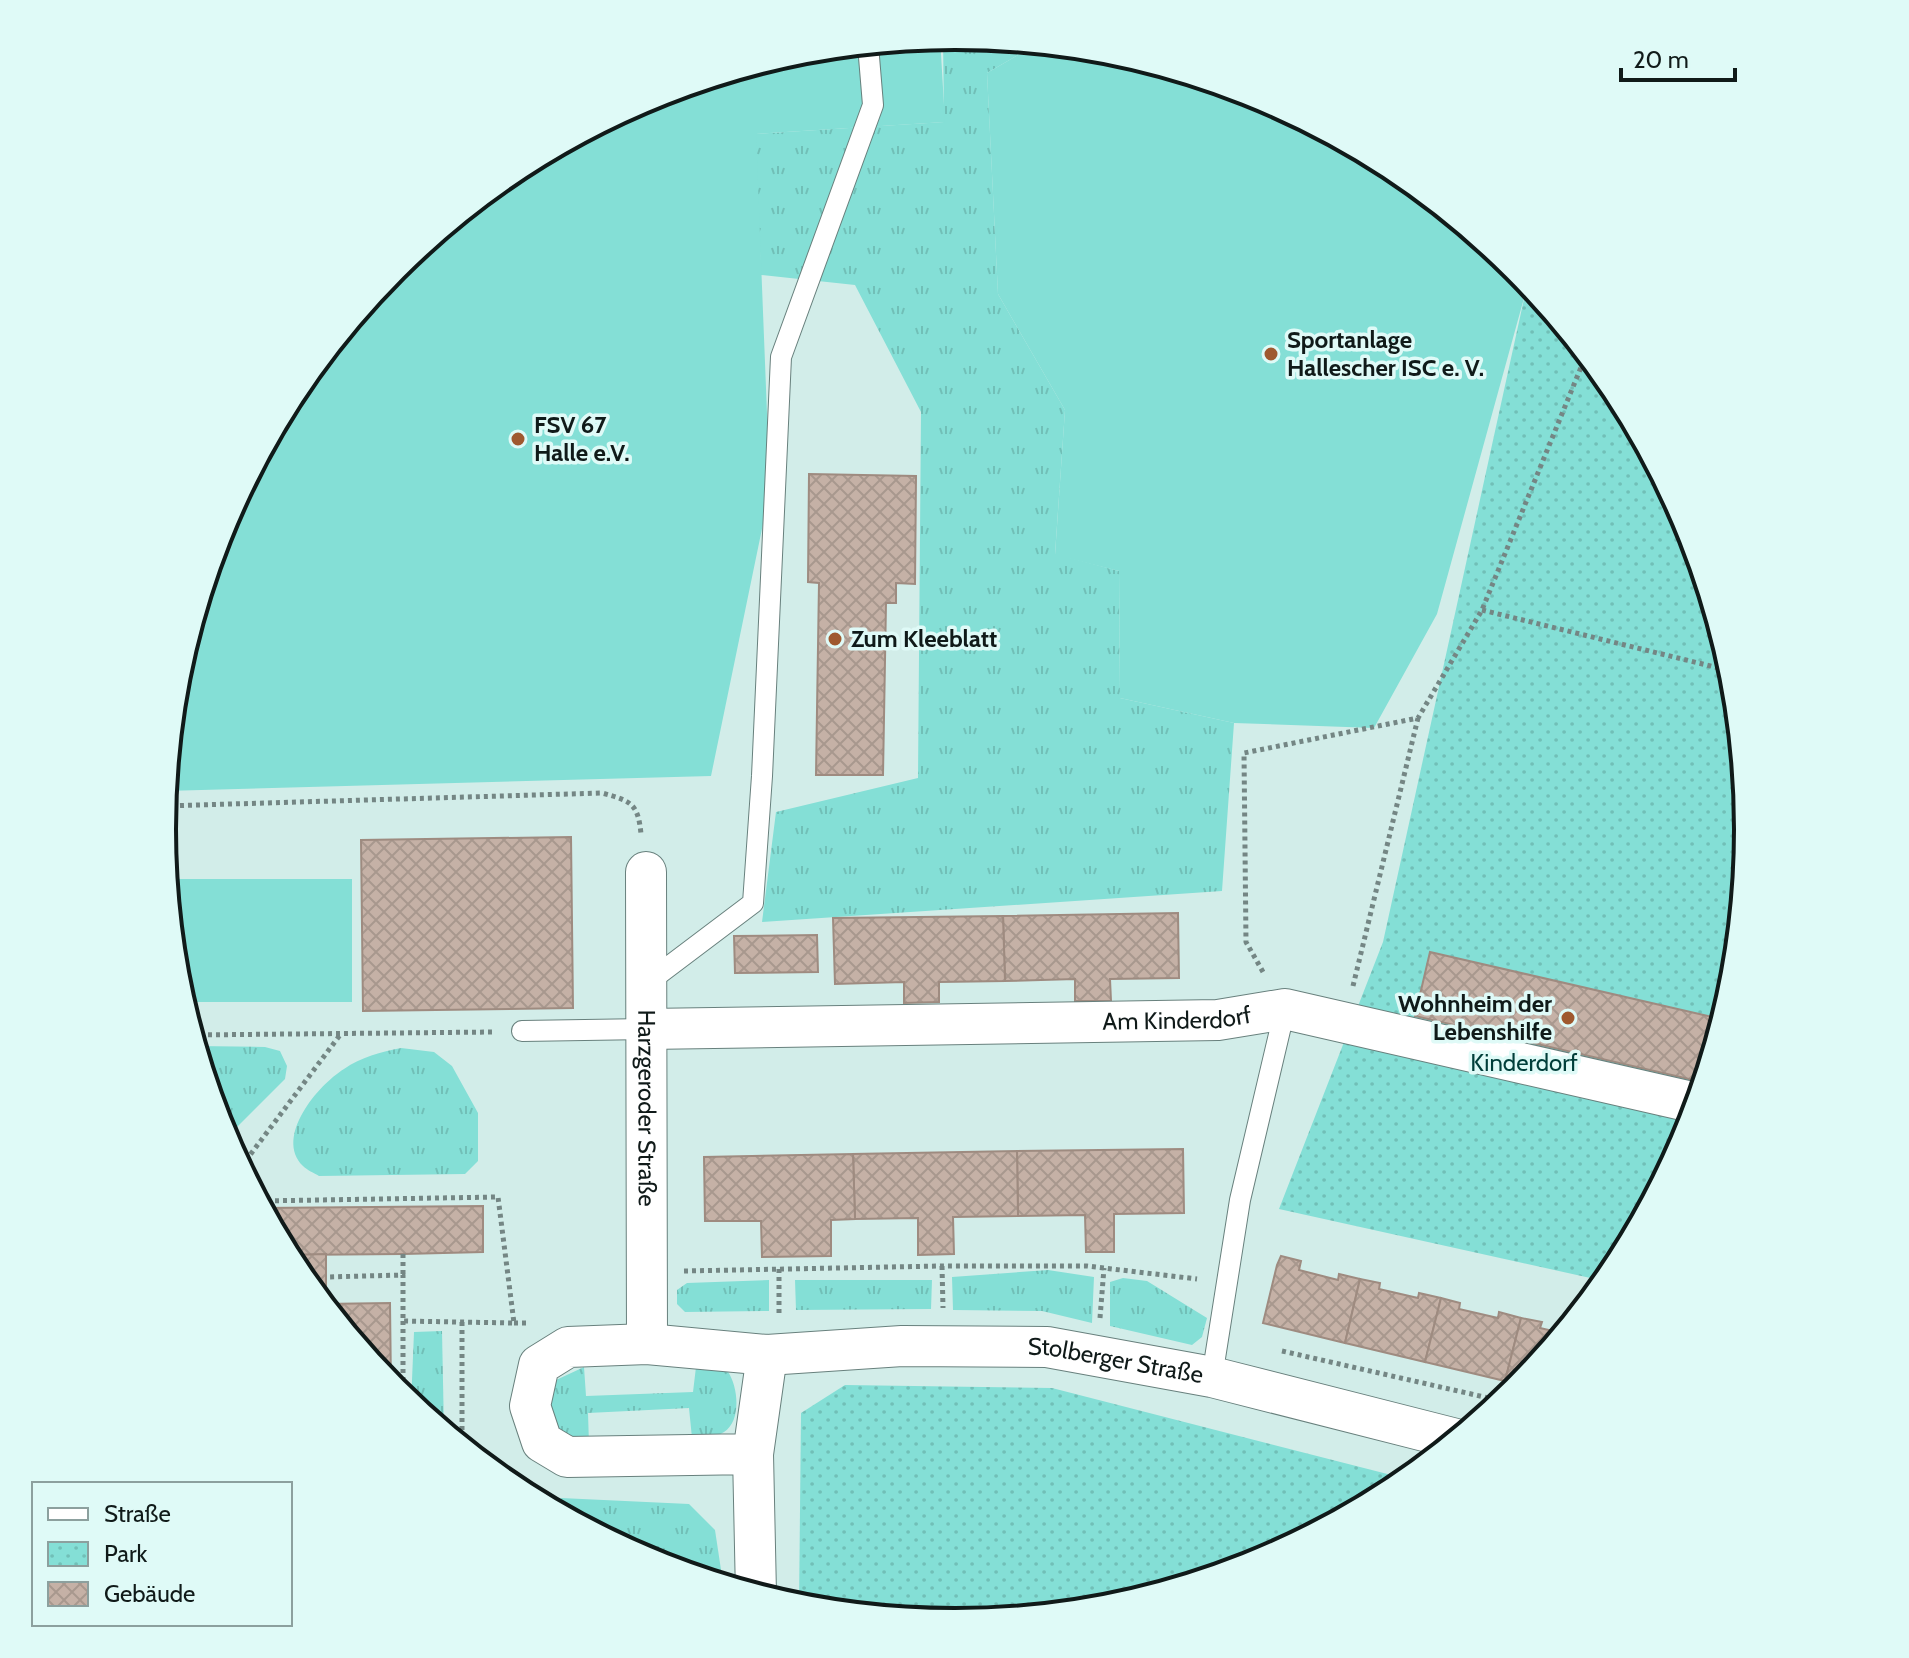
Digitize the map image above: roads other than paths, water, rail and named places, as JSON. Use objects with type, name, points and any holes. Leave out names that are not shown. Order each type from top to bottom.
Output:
[{"type":"street","name":"Harzgeroder Straße","points":[[646,872],[647,1344]]},
{"type":"street","name":"Am Kinderdorf","points":[[647,1029],[1218,1020],[1285,1009],[1684,1100]]},
{"type":"street","points":[[753,1454],[567,1457],[542,1442],[530,1406],[539,1365],[568,1347],[647,1344],[767,1355],[753,1454],[756,1582]]},
{"type":"street","name":"Stolberger Straße","points":[[767,1355],[902,1346],[1047,1347],[1212,1377],[1443,1436]]},
{"type":"lane","points":[[647,983],[753,903],[762,776],[781,357],[873,105],[869,55]]},
{"type":"lane","points":[[1212,1377],[1240,1200],[1285,1009]]},
{"type":"lane","points":[[522,1031],[647,1029]]},
{"type":"place","name":"Sportanlage Hallescher ISC e. V.","points":[[1271,354]]},
{"type":"place","name":"FSV 67 Halle e.V.","points":[[518,439]]},
{"type":"place","name":"Zum Kleeblatt","points":[[835,639]]},
{"type":"place","name":"Wohnheim der Lebenshilfe","points":[[1568,1018]]},
{"type":"park label","name":"Kinderdorf","points":[[1524,1063]]}]
